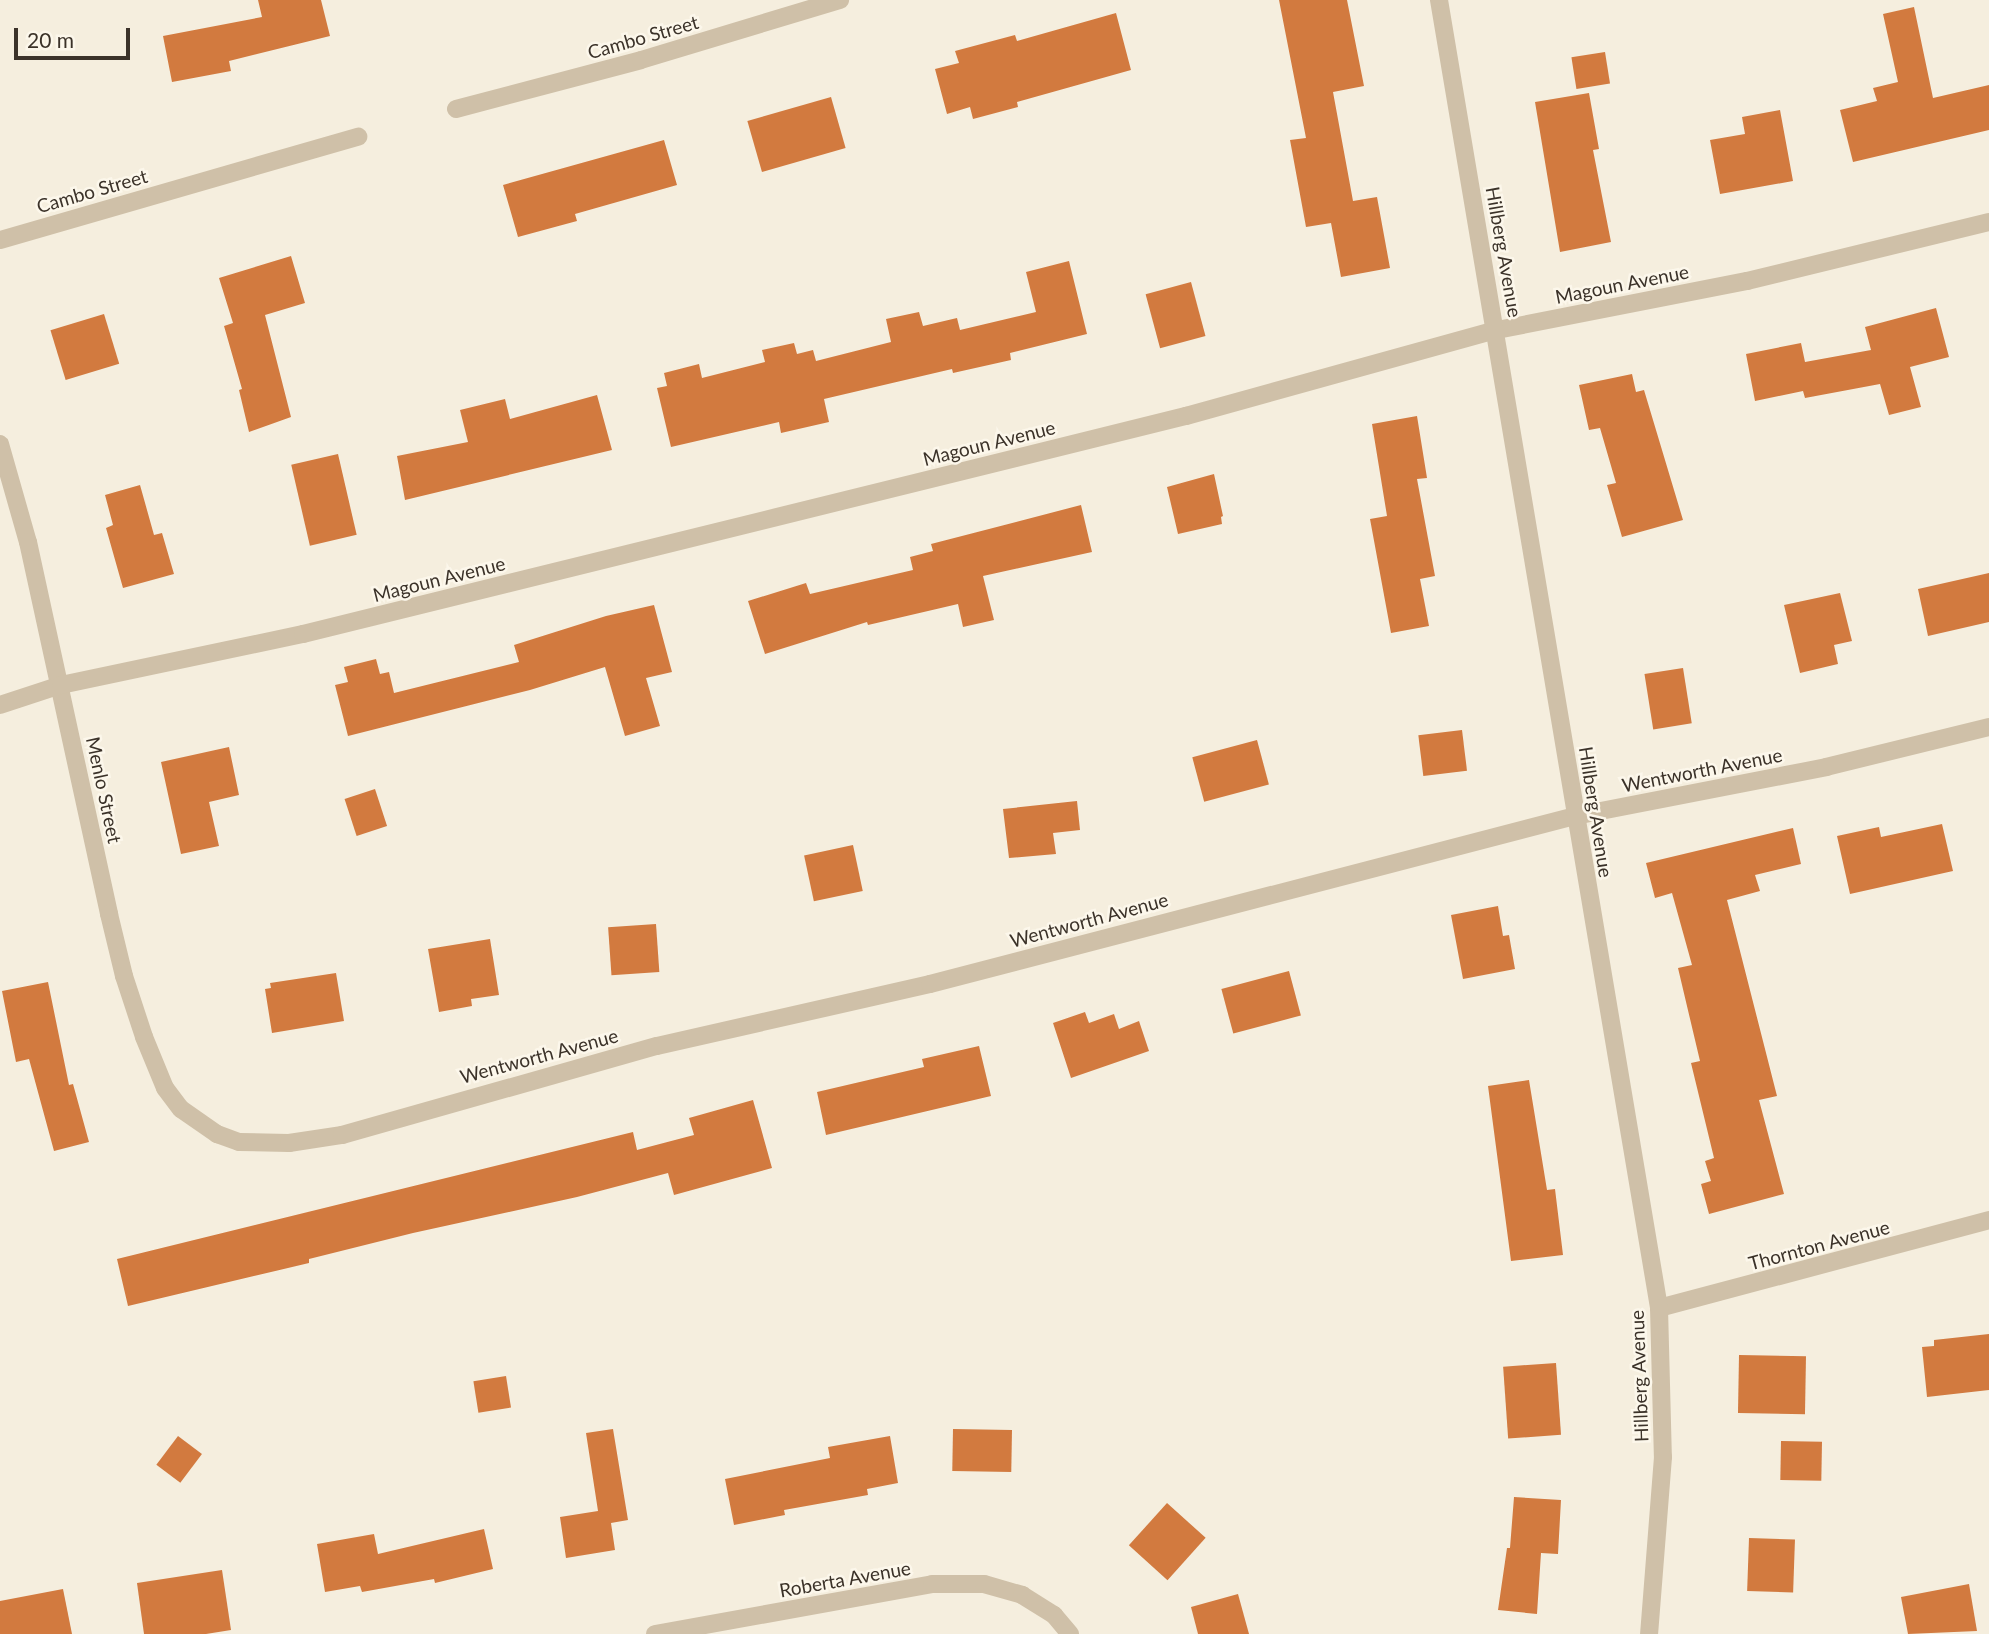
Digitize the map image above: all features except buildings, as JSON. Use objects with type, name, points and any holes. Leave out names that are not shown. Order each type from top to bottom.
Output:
[{"type":"street","name":"Cambo Street","points":[[456,109],[641,60],[840,0]]},
{"type":"street","name":"Hillberg Avenue","points":[[1439,0],[1497,330],[1659,1308],[1663,1457],[1649,1634]]},
{"type":"street","name":"Cambo Street","points":[[0,240],[358,138]]},
{"type":"street","name":"Magoun Avenue","points":[[0,705],[61,685],[303,634],[1186,416],[1497,330],[1747,281],[1989,222]]},
{"type":"street","name":"Menlo Street","points":[[0,444],[28,542],[124,976],[165,1088],[181,1109],[204,1126]]},
{"type":"street","name":"Wentworth Avenue","points":[[204,1126],[217,1135],[255,1144],[289,1143],[342,1135],[657,1046],[942,981],[1576,816],[1826,767],[1989,727]]},
{"type":"street","name":"Thornton Avenue","points":[[1659,1308],[1989,1220]]},
{"type":"street","name":"Roberta Avenue","points":[[655,1634],[932,1584],[984,1584],[1022,1595],[1041,1605],[1070,1634]]}]
